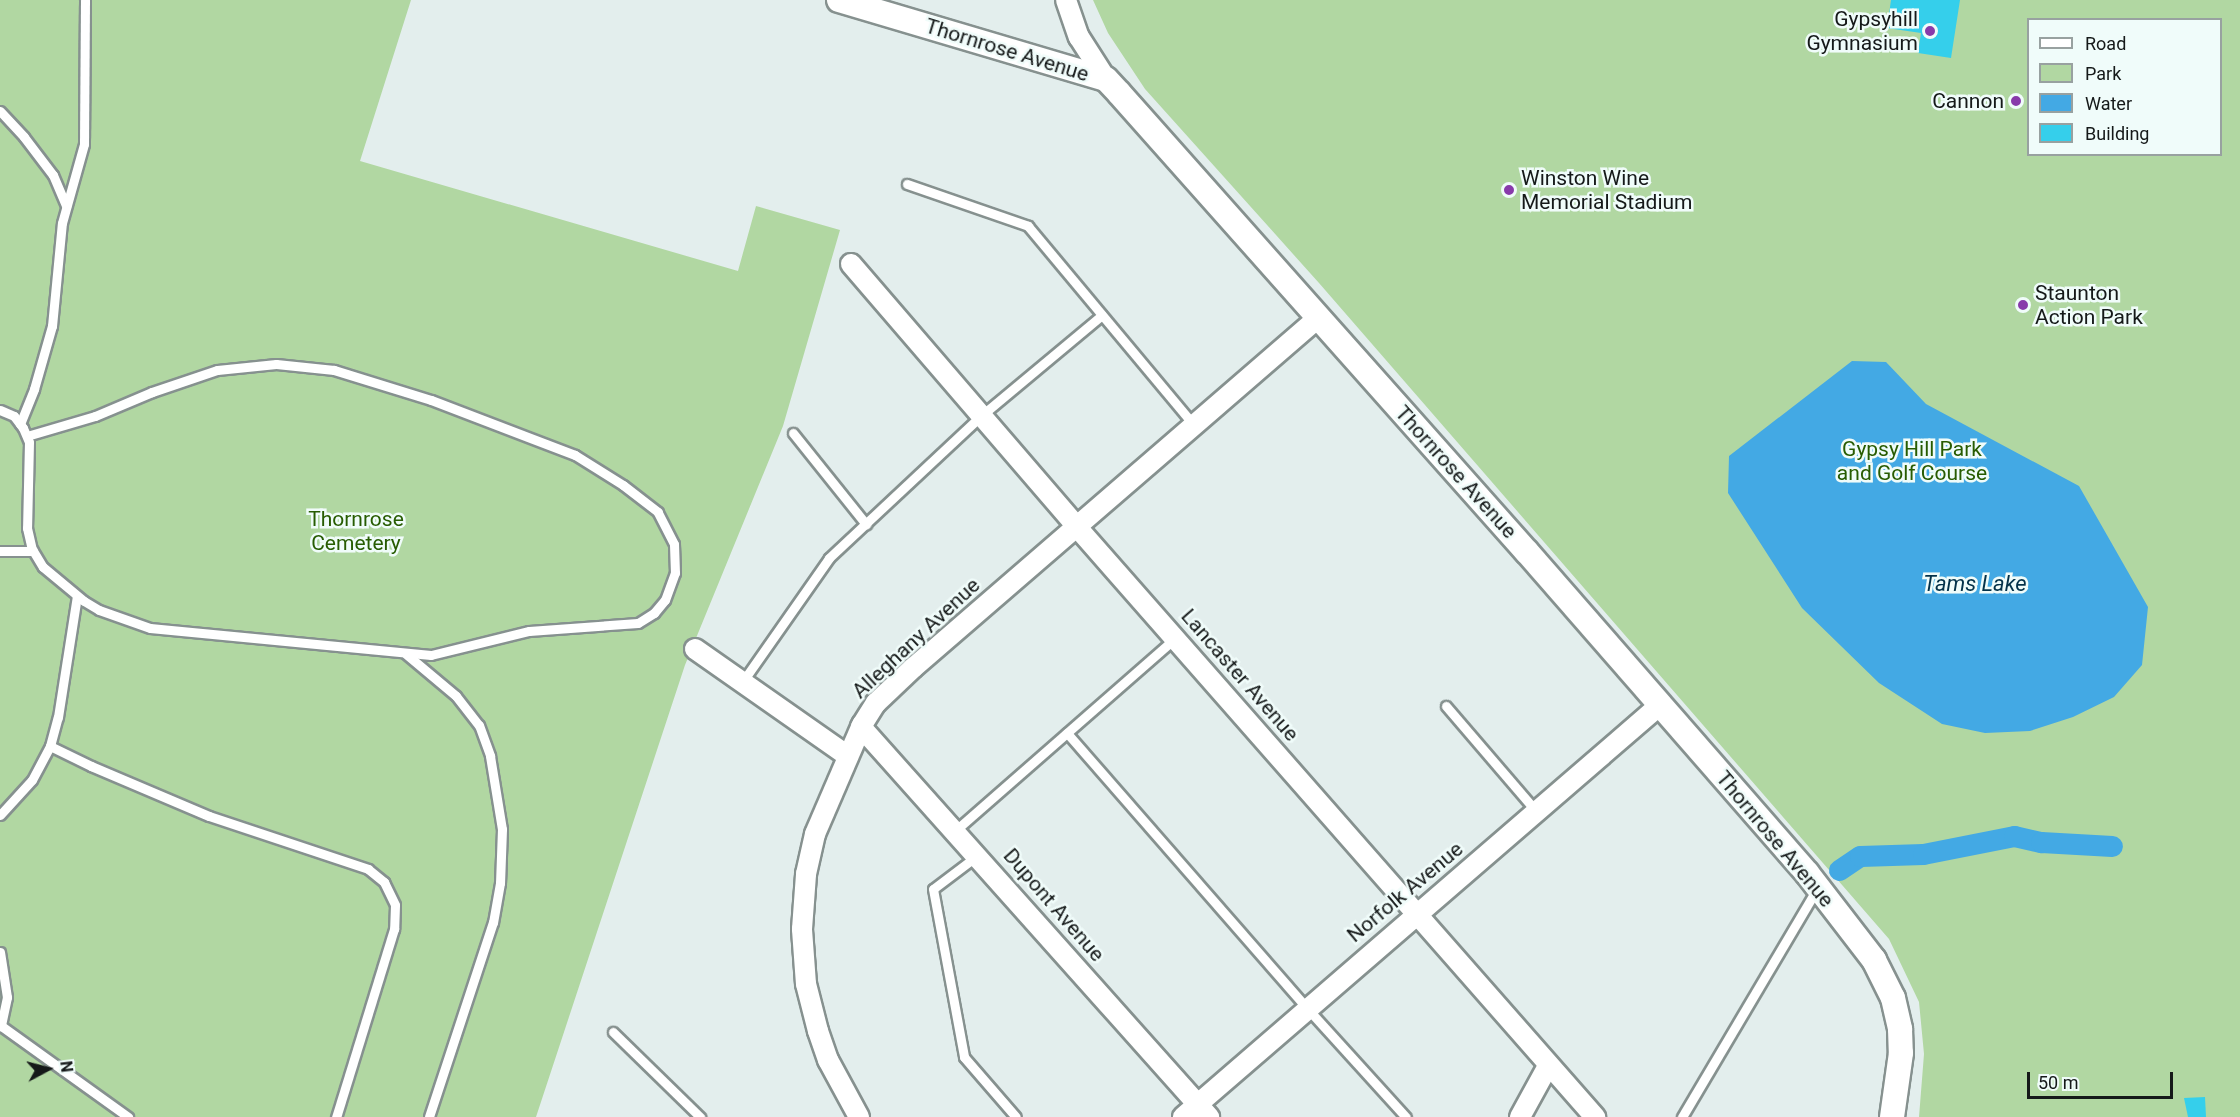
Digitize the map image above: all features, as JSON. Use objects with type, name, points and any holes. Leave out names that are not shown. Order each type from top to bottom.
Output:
[{"type":"street","name":"Thornrose Avenue","points":[[839,0],[1106,79],[1660,705],[1818,887],[1874,960],[1893,998],[1899,1024],[1901,1053],[1892,1117]]},
{"type":"street","points":[[1066,0],[1079,37],[1106,79]]},
{"type":"street","name":"Lancaster Avenue","points":[[851,264],[1076,526],[1595,1117]]},
{"type":"street","name":"Alleghany Avenue","points":[[859,1117],[828,1060],[818,1031],[806,984],[802,929],[806,874],[815,834],[861,727],[876,703],[913,668],[1319,317]]},
{"type":"street","points":[[695,649],[848,756]]},
{"type":"street","name":"Norfolk Avenue","points":[[1196,1113],[1307,1008],[1660,705]]},
{"type":"street","name":"Dupont Avenue","points":[[861,727],[978,855],[1196,1113]]},
{"type":"street","points":[[1520,1117],[1548,1066]]},
{"type":"lane","points":[[20,424],[34,389],[52,326],[66,206],[82,156],[85,133],[85,0]]},
{"type":"lane","points":[[0,111],[49,170],[66,206]]},
{"type":"lane","points":[[907,184],[1028,226],[1193,424]]},
{"type":"lane","points":[[743,681],[829,558],[982,415],[1102,315]]},
{"type":"lane","points":[[0,410],[14,416],[27,436],[29,454],[27,528],[33,551],[50,575],[77,596],[127,622],[162,631],[266,638],[406,654],[444,653],[500,636],[529,631],[638,623],[657,611],[673,584],[676,555],[669,531],[650,505],[575,455],[431,400],[320,368],[261,364],[217,370],[152,392],[95,416],[27,436]]},
{"type":"lane","points":[[793,433],[866,524]]},
{"type":"lane","points":[[0,551],[33,551]]},
{"type":"lane","points":[[0,815],[32,780],[50,746],[57,722],[77,596]]},
{"type":"lane","points":[[956,830],[1175,638]]},
{"type":"lane","points":[[406,654],[456,696],[479,725],[490,756],[502,829],[500,883],[493,922],[429,1117]]},
{"type":"lane","points":[[1446,706],[1537,812]]},
{"type":"lane","points":[[1067,733],[1307,1008],[1406,1117]]},
{"type":"lane","points":[[50,746],[90,766],[208,816],[362,866],[384,882],[395,904],[394,929],[336,1117]]},
{"type":"lane","points":[[978,855],[933,889],[964,1057],[1017,1117]]},
{"type":"lane","points":[[1682,1117],[1818,887]]},
{"type":"lane","points":[[0,952],[7,997],[1,1026],[128,1117]]},
{"type":"lane","points":[[613,1032],[700,1117]]},
{"type":"green space","name":"Thornrose Cemetery","points":[[0,0],[411,0],[360,161],[738,271],[756,206],[840,230],[783,426],[685,665],[536,1117],[0,1117]]},
{"type":"green space","name":"Gypsy Hill Park and Golf Course","points":[[1093,0],[2240,0],[2240,1117],[1919,1117],[1924,1054],[1919,1002],[1889,939],[1319,283],[1145,89],[1108,33]]},
{"type":"water","name":"Tams Lake","points":[[1852,361],[1886,362],[1926,404],[2079,486],[2148,607],[2142,665],[2114,697],[2073,717],[2030,731],[1985,733],[1942,724],[1879,683],[1802,608],[1728,493],[1729,456]]},
{"type":"building","name":"Gypsyhill Gymnasium","points":[[1891,0],[1960,0],[1951,58],[1918,53],[1921,33],[1887,28]]},
{"type":"building","points":[[2205,1097],[2206,1117],[2188,1117],[2184,1098]]},
{"type":"waterway","points":[[1839,870],[1860,856],[1923,854],[2014,836],[2041,842],[2112,846]]},
{"type":"place","name":"Gypsyhill Gymnasium","points":[[1930,31]]},
{"type":"place","name":"Cannon","points":[[2016,101]]},
{"type":"place","name":"Winston Wine Memorial Stadium","points":[[1509,190]]},
{"type":"place","name":"Staunton Action Park","points":[[2023,305]]}]
